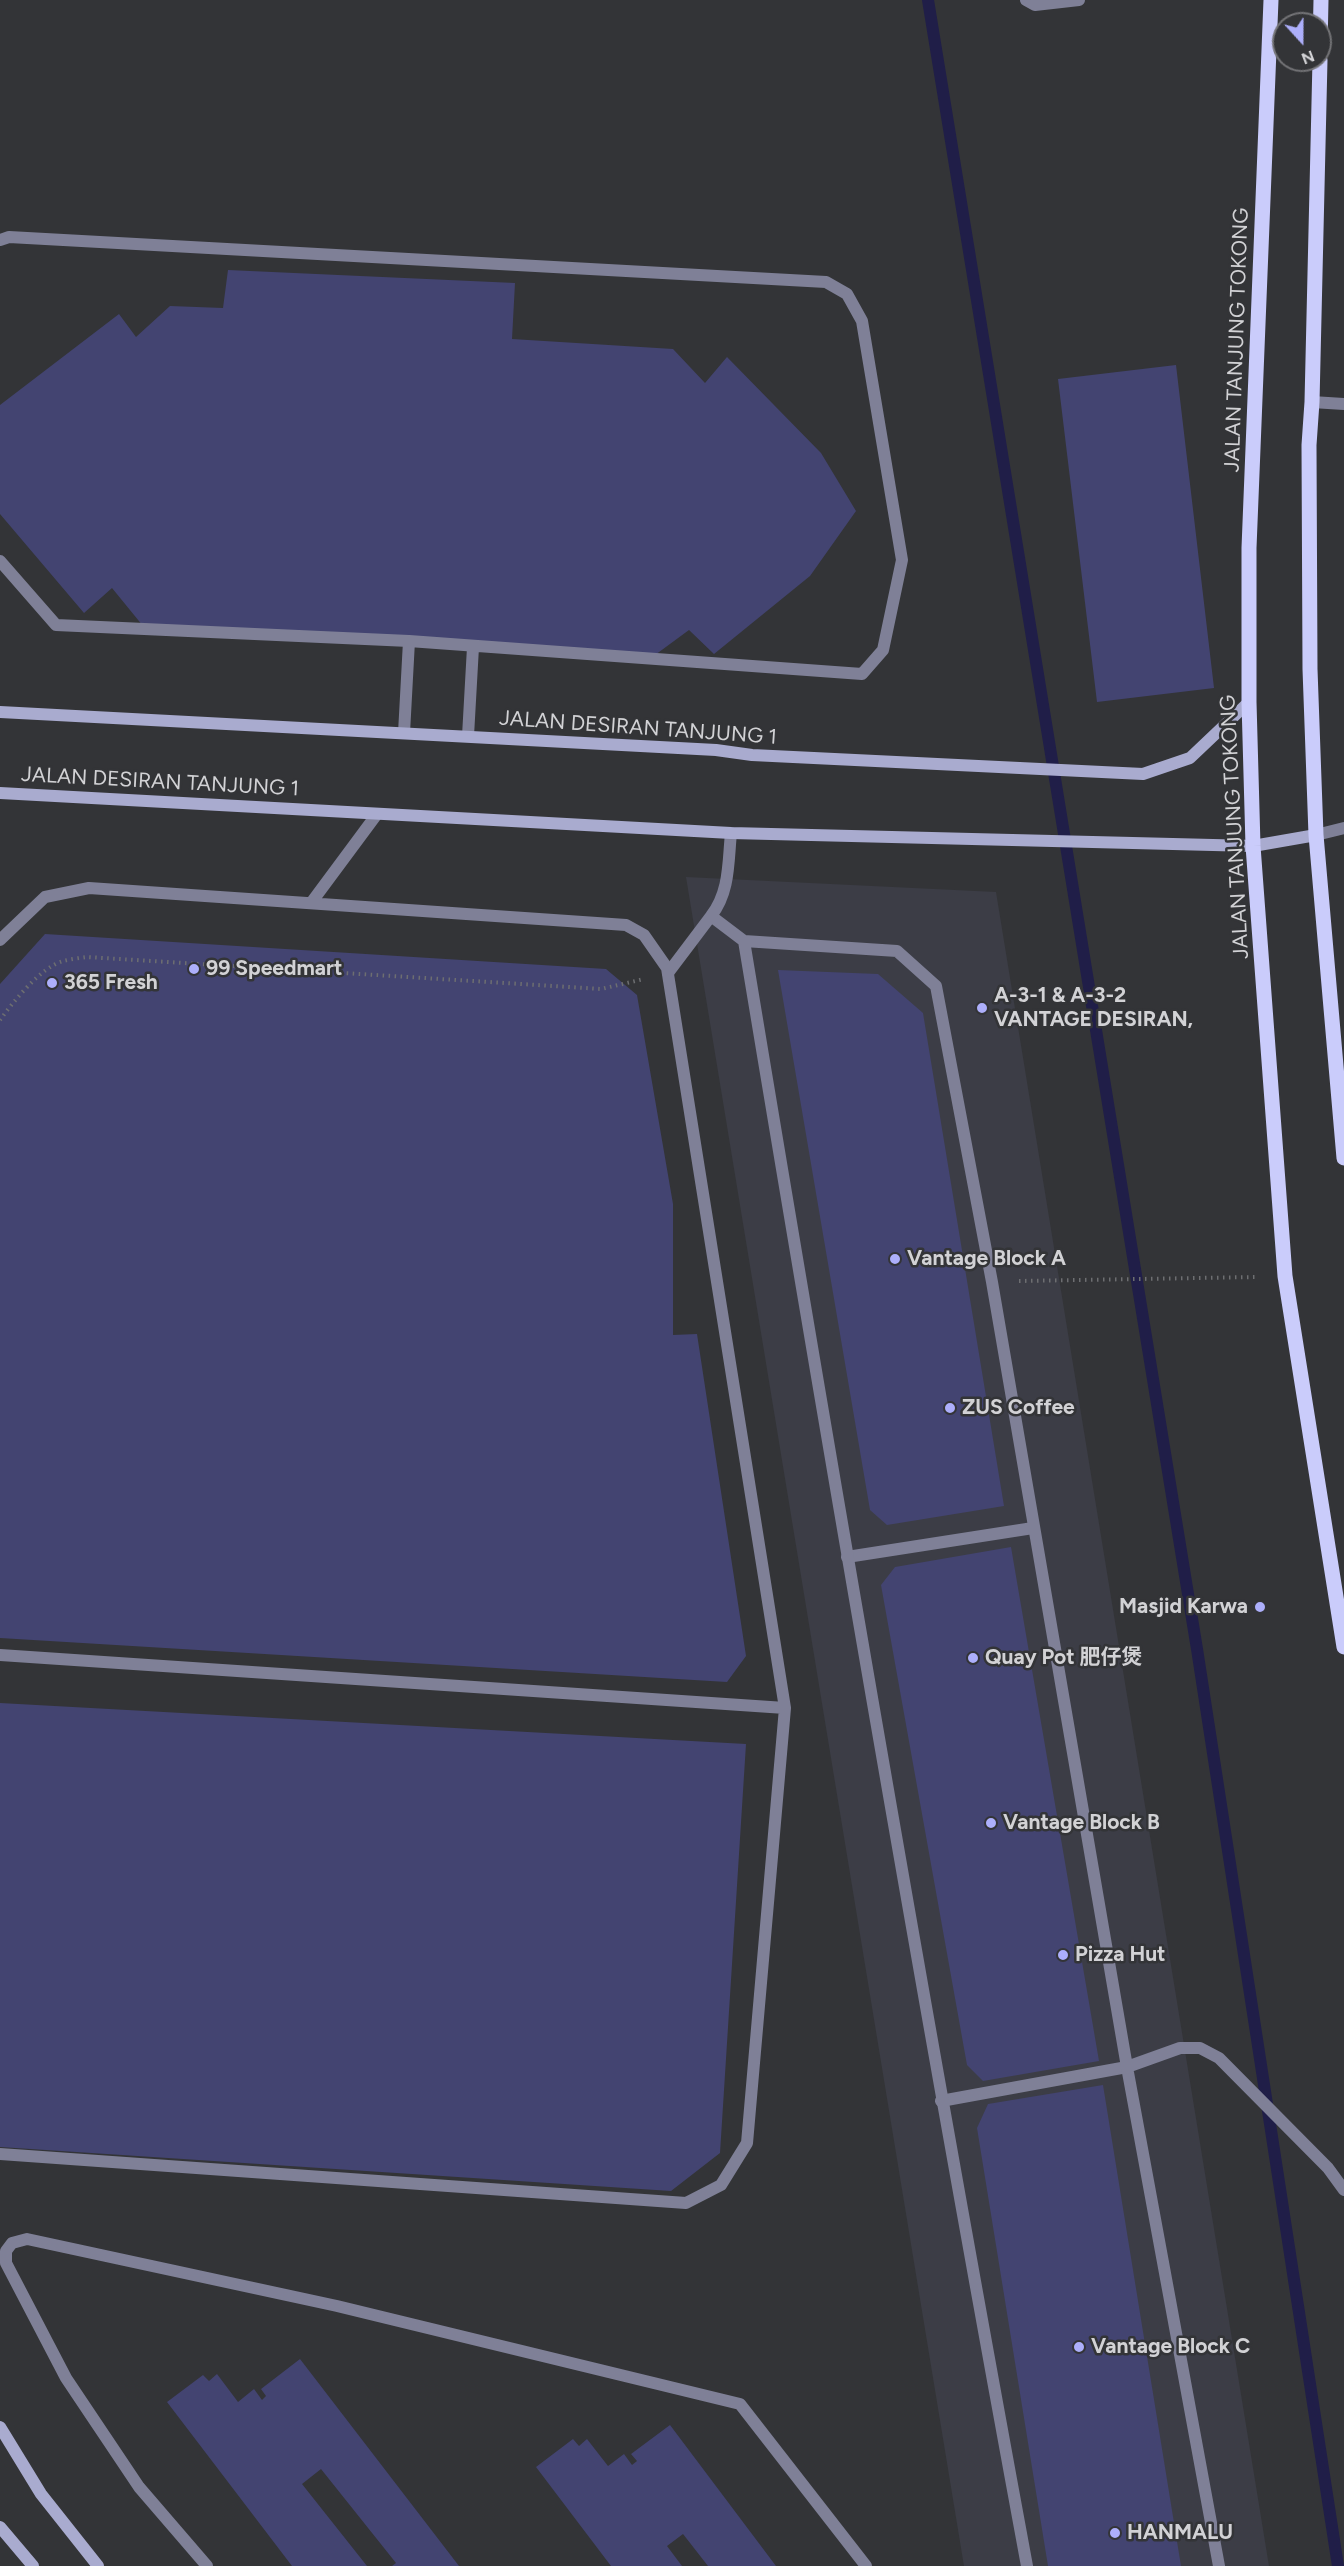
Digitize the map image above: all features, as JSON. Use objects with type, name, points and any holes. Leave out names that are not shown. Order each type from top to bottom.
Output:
[{"type":"main road","name":"JALAN TANJUNG TOKONG","points":[[1271,0],[1249,548],[1249,702],[1253,846],[1285,1276],[1344,1647]]},
{"type":"main road","points":[[1320,72],[1309,445],[1310,669],[1316,835],[1344,1155]]},
{"type":"street","points":[[1026,0],[1035,5],[1079,0]]},
{"type":"street","points":[[0,240],[9,237],[33,238],[826,282],[847,294],[862,321],[902,560],[883,650],[862,674],[410,641],[56,625],[0,561]]},
{"type":"street","points":[[1312,402],[1344,404]]},
{"type":"street","points":[[404,734],[410,641]]},
{"type":"street","points":[[468,736],[473,647]]},
{"type":"street","name":"JALAN DESIRAN TANJUNG 1","points":[[0,712],[716,750],[752,755],[1143,774],[1190,758],[1249,702]]},
{"type":"street","name":"JALAN DESIRAN TANJUNG 1","points":[[0,793],[731,833],[1253,846],[1316,835]]},
{"type":"street","points":[[311,903],[377,814]]},
{"type":"street","points":[[1316,835],[1344,828]]},
{"type":"street","points":[[668,973],[720,904],[725,890],[731,833]]},
{"type":"street","points":[[0,940],[45,897],[89,888],[626,925],[644,935],[668,968],[785,1708],[747,2143],[721,2185],[686,2203],[0,2154]]},
{"type":"street","points":[[711,916],[744,941],[897,951],[936,986],[992,1282],[1127,2067],[1219,2566]]},
{"type":"street","points":[[744,941],[941,2102],[1027,2566]]},
{"type":"street","points":[[847,1557],[1034,1528]]},
{"type":"street","points":[[0,1655],[785,1708]]},
{"type":"street","points":[[941,2102],[1127,2067],[1180,2048],[1200,2048],[1219,2058],[1328,2168],[1344,2190]]},
{"type":"street","points":[[207,2566],[139,2487],[66,2378],[6,2263],[6,2251],[12,2243],[27,2239],[264,2289],[740,2404],[866,2566]]},
{"type":"street","points":[[0,2427],[41,2494],[98,2566]]},
{"type":"street","points":[[0,2527],[33,2566]]},
{"type":"path","points":[[0,1020],[15,1000],[47,971],[61,961],[87,957],[601,989],[668,973]]},
{"type":"path","points":[[992,1282],[1285,1276]]},
{"type":"shaded area","points":[[686,877],[996,892],[1269,2566],[964,2566]]},
{"type":"building","points":[[228,270],[515,283],[512,339],[673,349],[705,383],[727,357],[821,453],[856,511],[810,576],[714,654],[689,630],[655,655],[143,626],[112,588],[84,613],[0,514],[0,405],[119,314],[136,337],[170,306],[223,308]]},
{"type":"building","points":[[1176,365],[1214,688],[1097,702],[1058,379]]},
{"type":"building","points":[[45,934],[606,969],[637,995],[673,1204],[673,1335],[697,1334],[746,1656],[727,1682],[0,1638],[0,984]]},
{"type":"building","name":"Vantage Block A","points":[[778,970],[878,974],[923,1013],[1004,1506],[887,1525],[870,1510]]},
{"type":"building","name":"Vantage Block B","points":[[1011,1547],[1099,2061],[983,2081],[967,2065],[881,1585],[895,1567]]},
{"type":"building","points":[[0,1703],[746,1744],[720,2153],[671,2191],[0,2147]]},
{"type":"building","name":"Vantage Block C","points":[[1103,2085],[1181,2566],[1048,2566],[977,2128],[988,2104]]},
{"type":"building","points":[[300,2359],[459,2566],[392,2566],[396,2563],[321,2469],[302,2484],[367,2566],[292,2566],[167,2402],[203,2375],[209,2381],[217,2374],[238,2402],[254,2389],[262,2400],[266,2396],[261,2389]]},
{"type":"building","points":[[670,2425],[776,2566],[708,2566],[683,2534],[667,2546],[682,2566],[611,2566],[536,2467],[573,2439],[579,2446],[587,2439],[608,2466],[624,2454],[632,2465],[637,2461],[631,2454]]},
{"type":"waterway","points":[[928,0],[1197,1649],[1338,2566]]},
{"type":"place","name":"99 Speedmart","points":[[194,969]]},
{"type":"place","name":"365 Fresh","points":[[52,983]]},
{"type":"place","name":"A-3-1 & A-3-2 VANTAGE DESIRAN,","points":[[982,1008]]},
{"type":"place","name":"Vantage Block A","points":[[895,1259]]},
{"type":"place","name":"ZUS Coffee","points":[[950,1408]]},
{"type":"place","name":"Masjid Karwa","points":[[1260,1607]]},
{"type":"place","name":"Quay Pot 肥仔煲","points":[[973,1658]]},
{"type":"place","name":"Vantage Block B","points":[[991,1823]]},
{"type":"place","name":"Pizza Hut","points":[[1063,1955]]},
{"type":"place","name":"Vantage Block C","points":[[1079,2347]]},
{"type":"place","name":"HANMALU","points":[[1115,2533]]}]
